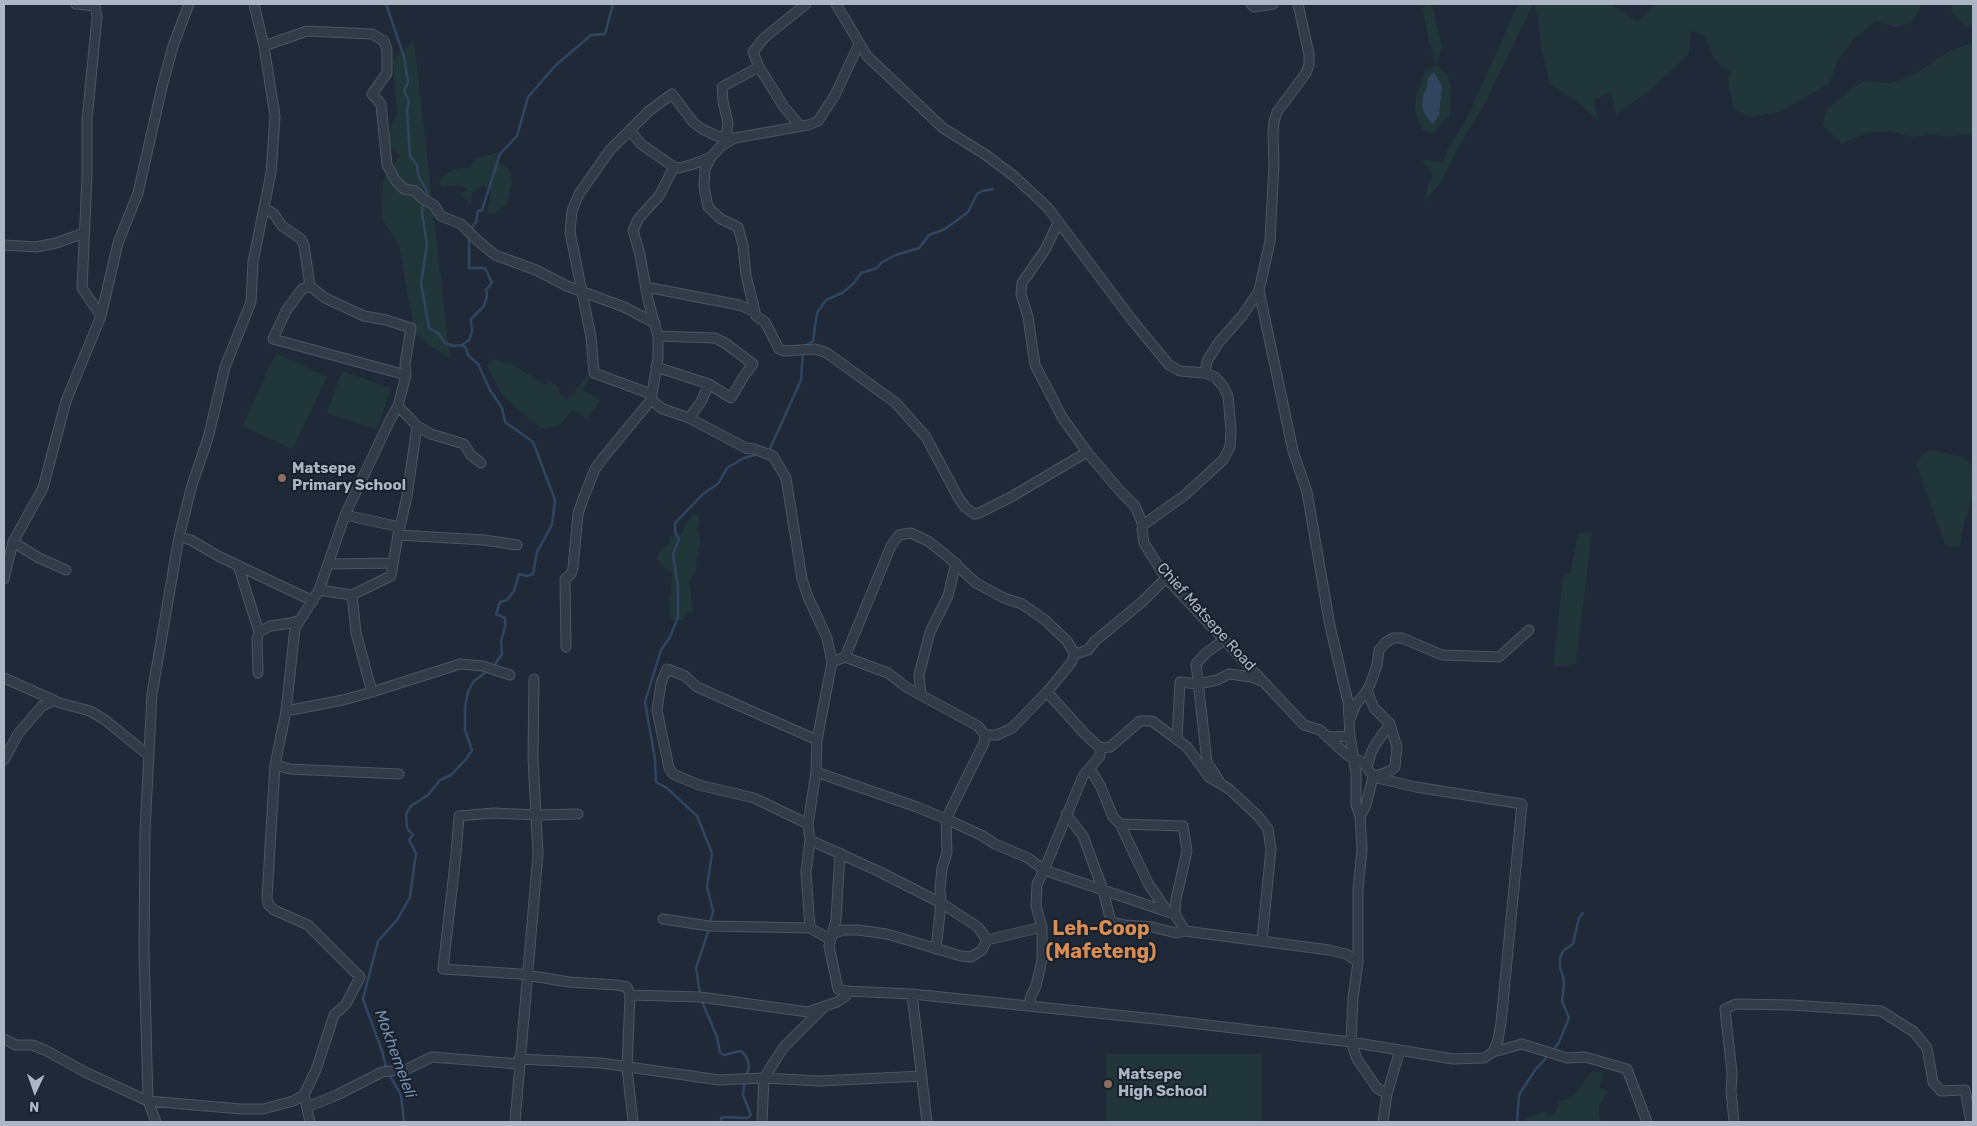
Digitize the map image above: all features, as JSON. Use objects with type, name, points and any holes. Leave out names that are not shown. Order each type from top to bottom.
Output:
[{"type":"street","points":[[76,4],[95,5],[97,17],[87,120],[87,177],[82,288],[101,316]]},
{"type":"street","points":[[4,579],[13,542],[43,488],[66,401],[101,316],[118,243],[138,194],[173,46],[189,4]]},
{"type":"street","points":[[156,1122],[148,1101],[144,950],[147,754],[152,694],[179,537],[192,485],[208,438],[225,367],[251,302],[253,262],[271,174],[275,116],[264,46],[254,4]]},
{"type":"street","points":[[800,126],[784,107],[759,67],[753,52],[764,38],[806,4]]},
{"type":"street","points":[[836,4],[867,56],[943,128],[1015,176],[1048,208],[1132,320],[1169,365],[1180,371],[1205,372],[1215,377],[1223,386],[1228,396],[1231,430],[1230,446],[1223,460],[1185,495],[1143,525]]},
{"type":"street","points":[[1251,4],[1254,7],[1273,4]]},
{"type":"street","points":[[1205,372],[1207,361],[1219,342],[1242,316],[1259,291],[1270,241],[1274,121],[1277,112],[1306,73],[1309,65],[1309,54],[1298,4]]},
{"type":"street","points":[[264,46],[306,31],[372,34],[384,41],[387,50],[387,72],[372,94],[381,104],[388,165],[396,181],[404,190],[415,191],[423,199],[434,205],[441,216],[461,224],[495,255],[624,307],[655,324]]},
{"type":"street","points":[[810,928],[806,872],[810,840],[808,824],[816,772],[817,740],[832,662],[827,638],[802,579],[786,478],[773,456],[746,448],[689,418],[663,409],[651,397],[594,373],[591,337],[570,232],[572,211],[579,194],[605,157],[649,111],[672,94],[693,122],[702,129],[717,136],[735,138],[808,125],[818,121],[836,95],[859,44]]},
{"type":"street","points":[[726,137],[728,123],[722,101],[722,87],[759,67]]},
{"type":"street","points":[[630,131],[642,144],[674,167],[694,164],[711,157]]},
{"type":"street","points":[[735,138],[721,146],[711,157],[705,169],[704,188],[708,207],[721,219],[738,227],[743,245],[746,275],[756,316],[765,322],[779,349],[785,351],[814,349],[827,353],[896,403],[926,438],[958,497],[965,507],[974,514],[980,513],[1011,497],[1088,452]]},
{"type":"street","points":[[566,647],[565,579],[571,574],[573,568],[578,514],[583,498],[595,469],[651,397],[655,381],[658,336],[633,230],[639,218],[659,196],[674,167]]},
{"type":"street","points":[[264,208],[274,214],[282,226],[300,239],[304,245],[310,286],[325,298],[364,316],[386,320],[411,328],[405,364],[406,376],[398,406],[345,516],[319,590],[295,628],[286,711],[275,765],[268,904],[274,910],[308,925],[360,977],[346,1004],[334,1015],[316,1070],[304,1095],[310,1122]]},
{"type":"street","name":"Chief Matsepe Road","points":[[1058,223],[1045,250],[1022,283],[1021,294],[1028,317],[1035,365],[1062,417],[1088,452],[1135,506],[1143,525],[1142,536],[1144,543],[1166,578],[1304,725],[1320,730],[1347,755],[1367,767]]},
{"type":"street","points":[[4,245],[36,247],[56,243],[84,233]]},
{"type":"street","points":[[310,286],[302,289],[286,311],[273,339],[406,376]]},
{"type":"street","points":[[646,287],[739,305],[751,310],[754,309]]},
{"type":"street","points":[[1259,291],[1293,451],[1307,492],[1330,626],[1348,702],[1350,736],[1356,774],[1356,805],[1360,816],[1362,849],[1358,890],[1358,962],[1353,998],[1351,1042],[1357,1058],[1377,1088],[1387,1094]]},
{"type":"street","points":[[656,367],[709,384],[731,398],[753,364],[725,343],[714,338],[658,336]]},
{"type":"street","points":[[689,418],[701,402],[709,384]]},
{"type":"street","points":[[398,406],[417,426],[431,434],[464,444],[481,463]]},
{"type":"street","points":[[390,420],[408,418]]},
{"type":"street","points":[[319,590],[352,595],[391,576],[408,488],[417,426]]},
{"type":"street","points":[[345,516],[399,531],[517,545]]},
{"type":"street","points":[[845,657],[898,535],[911,533],[928,541],[956,563],[976,583],[1004,598],[1022,604],[1045,620],[1067,641],[1075,654]]},
{"type":"street","points":[[179,537],[192,540],[238,565],[313,601]]},
{"type":"street","points":[[13,542],[39,558],[66,570]]},
{"type":"street","points":[[329,564],[392,563]]},
{"type":"street","points":[[921,695],[918,675],[930,632],[948,596],[956,563]]},
{"type":"street","points":[[238,565],[258,632],[258,673]]},
{"type":"street","points":[[985,735],[997,735],[1012,728],[1047,692],[1071,662],[1075,654],[1088,650],[1166,578]]},
{"type":"street","points":[[352,595],[356,633],[372,692]]},
{"type":"street","points":[[258,632],[270,626],[291,624],[300,620]]},
{"type":"street","points":[[1349,719],[1356,704],[1367,691],[1377,665],[1379,650],[1393,638],[1402,638],[1442,655],[1499,656],[1529,630]]},
{"type":"street","points":[[1222,785],[1207,762],[1196,664],[1206,653],[1224,640]]},
{"type":"street","points":[[832,662],[845,657],[888,673],[906,687],[978,726],[985,735],[984,742],[946,819],[947,853],[942,868],[941,904],[936,949]]},
{"type":"street","points":[[286,711],[343,700],[460,664],[483,666],[510,675]]},
{"type":"street","points":[[808,824],[754,798],[699,785],[673,774],[669,768],[656,710],[661,683],[668,669],[684,676],[697,687],[817,740]]},
{"type":"street","points":[[1176,738],[1180,682],[1198,684],[1217,680],[1229,674],[1252,677],[1266,684]]},
{"type":"street","points":[[4,678],[54,700],[90,711],[105,720],[147,754]]},
{"type":"street","points":[[515,1122],[538,854],[533,758],[534,679]]},
{"type":"street","points":[[1367,691],[1374,708],[1390,724],[1397,747],[1396,767],[1373,777]]},
{"type":"street","points":[[1031,1006],[1030,998],[1036,986],[1042,960],[1042,927],[1036,906],[1037,884],[1083,776],[1100,756],[1100,748],[1047,692]]},
{"type":"street","points":[[4,760],[18,734],[42,706],[54,700]]},
{"type":"street","points":[[1100,748],[1110,747],[1140,721],[1152,721],[1187,747],[1209,777],[1229,789],[1258,816],[1268,829],[1270,837],[1270,864],[1262,940]]},
{"type":"street","points":[[1360,816],[1366,805],[1373,777],[1367,767],[1370,753],[1390,724]]},
{"type":"street","points":[[1327,737],[1350,736]]},
{"type":"street","points":[[275,765],[290,769],[399,774]]},
{"type":"street","points":[[1090,769],[1100,785],[1113,818],[1120,824],[1149,885],[1185,931]]},
{"type":"street","points":[[816,772],[917,806],[1028,858],[1044,870],[1171,913]]},
{"type":"street","points":[[1373,777],[1416,787],[1522,804],[1501,1023],[1498,1040],[1493,1052]]},
{"type":"street","points":[[578,814],[493,813],[458,816],[456,854],[443,969],[528,975],[569,982],[627,987],[630,995],[627,1068],[633,1122]]},
{"type":"street","points":[[1066,814],[1083,836],[1103,890],[1112,922],[1152,927],[1176,934],[1185,931],[1337,951],[1346,954],[1358,962]]},
{"type":"street","points":[[1120,824],[1183,826],[1187,851],[1171,913]]},
{"type":"street","points":[[810,840],[941,904],[978,927],[988,940]]},
{"type":"street","points":[[840,853],[836,920],[829,946],[838,989],[912,994],[1166,1020],[1351,1042],[1453,1059],[1484,1058],[1493,1052],[1522,1044],[1567,1058],[1585,1057],[1627,1069],[1647,1122]]},
{"type":"street","points":[[663,919],[709,926],[810,928],[826,937],[843,930],[865,931],[888,934],[961,956],[971,957],[982,950],[988,940],[1042,927]]},
{"type":"street","points":[[630,995],[700,997],[808,1012],[837,1002],[846,996],[847,991]]},
{"type":"street","points":[[912,994],[927,1122]]},
{"type":"street","points":[[1734,1122],[1731,1091],[1732,1073],[1725,1009],[1736,1004],[1760,1004],[1881,1011],[1914,1032],[1927,1048],[1933,1082],[1941,1091],[1965,1090],[1971,1122]]},
{"type":"street","points":[[762,1122],[764,1078],[783,1048],[825,1006]]},
{"type":"street","points":[[4,1039],[16,1045],[32,1045],[46,1050],[85,1072],[148,1101],[241,1109],[263,1109],[279,1106],[304,1095]]},
{"type":"street","points":[[1383,1122],[1387,1094],[1400,1050]]},
{"type":"street","points":[[306,1107],[382,1072],[407,1069],[432,1058],[601,1063],[719,1080],[764,1078],[820,1081],[922,1076]]},
{"type":"green space","points":[[1427,4],[1432,4],[1442,48],[1436,65],[1428,38],[1423,8]]},
{"type":"green space","points":[[1518,4],[1533,4],[1481,111],[1458,147],[1439,185],[1424,202],[1428,183],[1433,175],[1422,160],[1444,162],[1447,148],[1462,127],[1473,105]]},
{"type":"green space","points":[[1533,4],[1611,4],[1637,21],[1656,4],[1922,4],[1911,23],[1895,27],[1876,21],[1855,38],[1838,60],[1829,84],[1779,112],[1751,117],[1734,110],[1728,83],[1730,72],[1714,59],[1704,35],[1691,31],[1689,54],[1652,89],[1616,114],[1611,92],[1594,100],[1598,121],[1577,101],[1550,85],[1541,48],[1538,18]]},
{"type":"green space","points":[[1951,4],[1973,4],[1973,24],[1965,27],[1952,12]]},
{"type":"green space","points":[[414,40],[450,359],[415,334],[399,244],[382,219],[383,180],[400,155],[385,140],[397,113],[393,61]]},
{"type":"green space","points":[[1973,43],[1973,136],[1965,134],[1948,137],[1933,134],[1912,137],[1888,131],[1866,133],[1842,144],[1822,125],[1827,109],[1849,90],[1864,81],[1892,83],[1920,71],[1949,51]]},
{"type":"green space","points":[[1436,65],[1448,75],[1451,92],[1450,115],[1433,134],[1422,130],[1415,111],[1417,93],[1425,71]]},
{"type":"green space","points":[[498,152],[496,159],[509,170],[512,181],[507,204],[495,213],[487,214],[491,191],[482,185],[472,193],[470,204],[459,194],[467,189],[456,185],[441,187],[439,180],[455,169],[470,167],[475,159]]},
{"type":"green space","points":[[276,353],[327,377],[293,449],[242,426]]},
{"type":"green space","points":[[494,359],[514,365],[545,385],[548,381],[557,386],[560,394],[567,399],[573,394],[586,375],[590,378],[582,390],[600,400],[588,419],[573,410],[559,426],[541,429],[502,395],[487,366]]},
{"type":"green space","points":[[342,371],[391,388],[377,430],[327,413]]},
{"type":"green space","points":[[1933,450],[1960,456],[1973,466],[1973,496],[1959,547],[1945,545],[1916,463],[1924,453]]},
{"type":"green space","points":[[693,514],[699,516],[697,531],[701,541],[696,570],[689,583],[693,610],[692,613],[687,611],[683,620],[671,621],[669,603],[672,573],[662,566],[657,559],[658,553],[669,544],[670,536],[682,535],[685,525]]},
{"type":"green space","points":[[1592,531],[1576,664],[1553,667],[1563,577],[1570,573],[1578,534]]},
{"type":"green space","points":[[1106,1054],[1262,1054],[1262,1122],[1106,1122]]},
{"type":"green space","points":[[1592,1071],[1603,1073],[1600,1087],[1608,1092],[1599,1106],[1599,1117],[1602,1122],[1525,1122],[1525,1118],[1544,1112],[1548,1117],[1555,1113],[1559,1102],[1573,1096]]},
{"type":"water","points":[[1434,72],[1442,86],[1439,115],[1433,124],[1427,118],[1422,107],[1428,78]]},
{"type":"waterway","points":[[386,4],[404,57],[408,82],[404,91],[409,101],[407,111],[410,156],[417,165],[418,175],[428,193],[424,198]]},
{"type":"waterway","name":"Mokhemeleli","points":[[470,229],[476,222],[478,211],[482,210],[500,154],[517,136],[528,97],[556,65],[591,35],[605,34],[613,4]]},
{"type":"waterway","points":[[805,346],[813,341],[817,313],[826,300],[842,293],[853,284],[861,273],[877,268],[882,262],[896,255],[919,248],[929,235],[945,229],[968,212],[977,194],[993,189]]},
{"type":"waterway","points":[[423,203],[422,212],[427,245],[421,283],[429,328],[438,333],[445,343],[454,346],[462,345]]},
{"type":"waterway","name":"Mokhemeleli","points":[[469,236],[469,268],[485,268],[492,283],[486,290],[487,296],[484,306],[471,319],[472,332],[469,340],[462,345],[466,348],[468,355],[478,364],[490,390],[502,408],[505,422],[533,442],[555,500],[552,525],[537,552],[533,574],[527,576],[519,574],[514,591],[507,600],[500,602],[496,614],[505,618],[501,642],[502,654],[493,667]]},
{"type":"waterway","points":[[769,451],[801,380],[803,351]]},
{"type":"waterway","points":[[710,924],[713,911],[707,887],[712,853],[697,816],[667,788],[656,782],[655,759],[645,702],[661,650],[670,637],[678,617],[678,587],[673,554],[679,539],[675,532],[675,523],[704,493],[718,484],[727,468],[744,458],[759,454]]},
{"type":"waterway","name":"Mokhemeleli","points":[[404,1122],[401,1095],[387,1071],[382,1051],[363,999],[378,941],[397,920],[410,897],[416,853],[409,840],[413,835],[407,828],[406,814],[411,806],[428,795],[440,780],[451,775],[472,750],[465,730],[465,707],[468,692],[473,682],[488,670]]},
{"type":"waterway","points":[[1553,1051],[1569,1018],[1562,1001],[1564,984],[1560,968],[1560,958],[1563,951],[1573,944],[1579,918],[1583,913]]},
{"type":"waterway","points":[[700,994],[696,968],[709,929]]},
{"type":"waterway","points":[[701,999],[717,1037],[720,1053],[724,1055],[741,1051],[748,1061],[749,1068],[745,1078],[743,1095],[751,1115],[747,1118],[721,1118],[721,1122]]},
{"type":"waterway","points":[[1517,1122],[1519,1095],[1535,1070],[1549,1055]]},
{"type":"place","name":"Matsepe Primary School","points":[[282,478]]},
{"type":"place","name":"Matsepe High School","points":[[1108,1084]]},
{"type":"district","name":"Leh-Coop (Mafeteng)","points":[[1101,940]]}]
